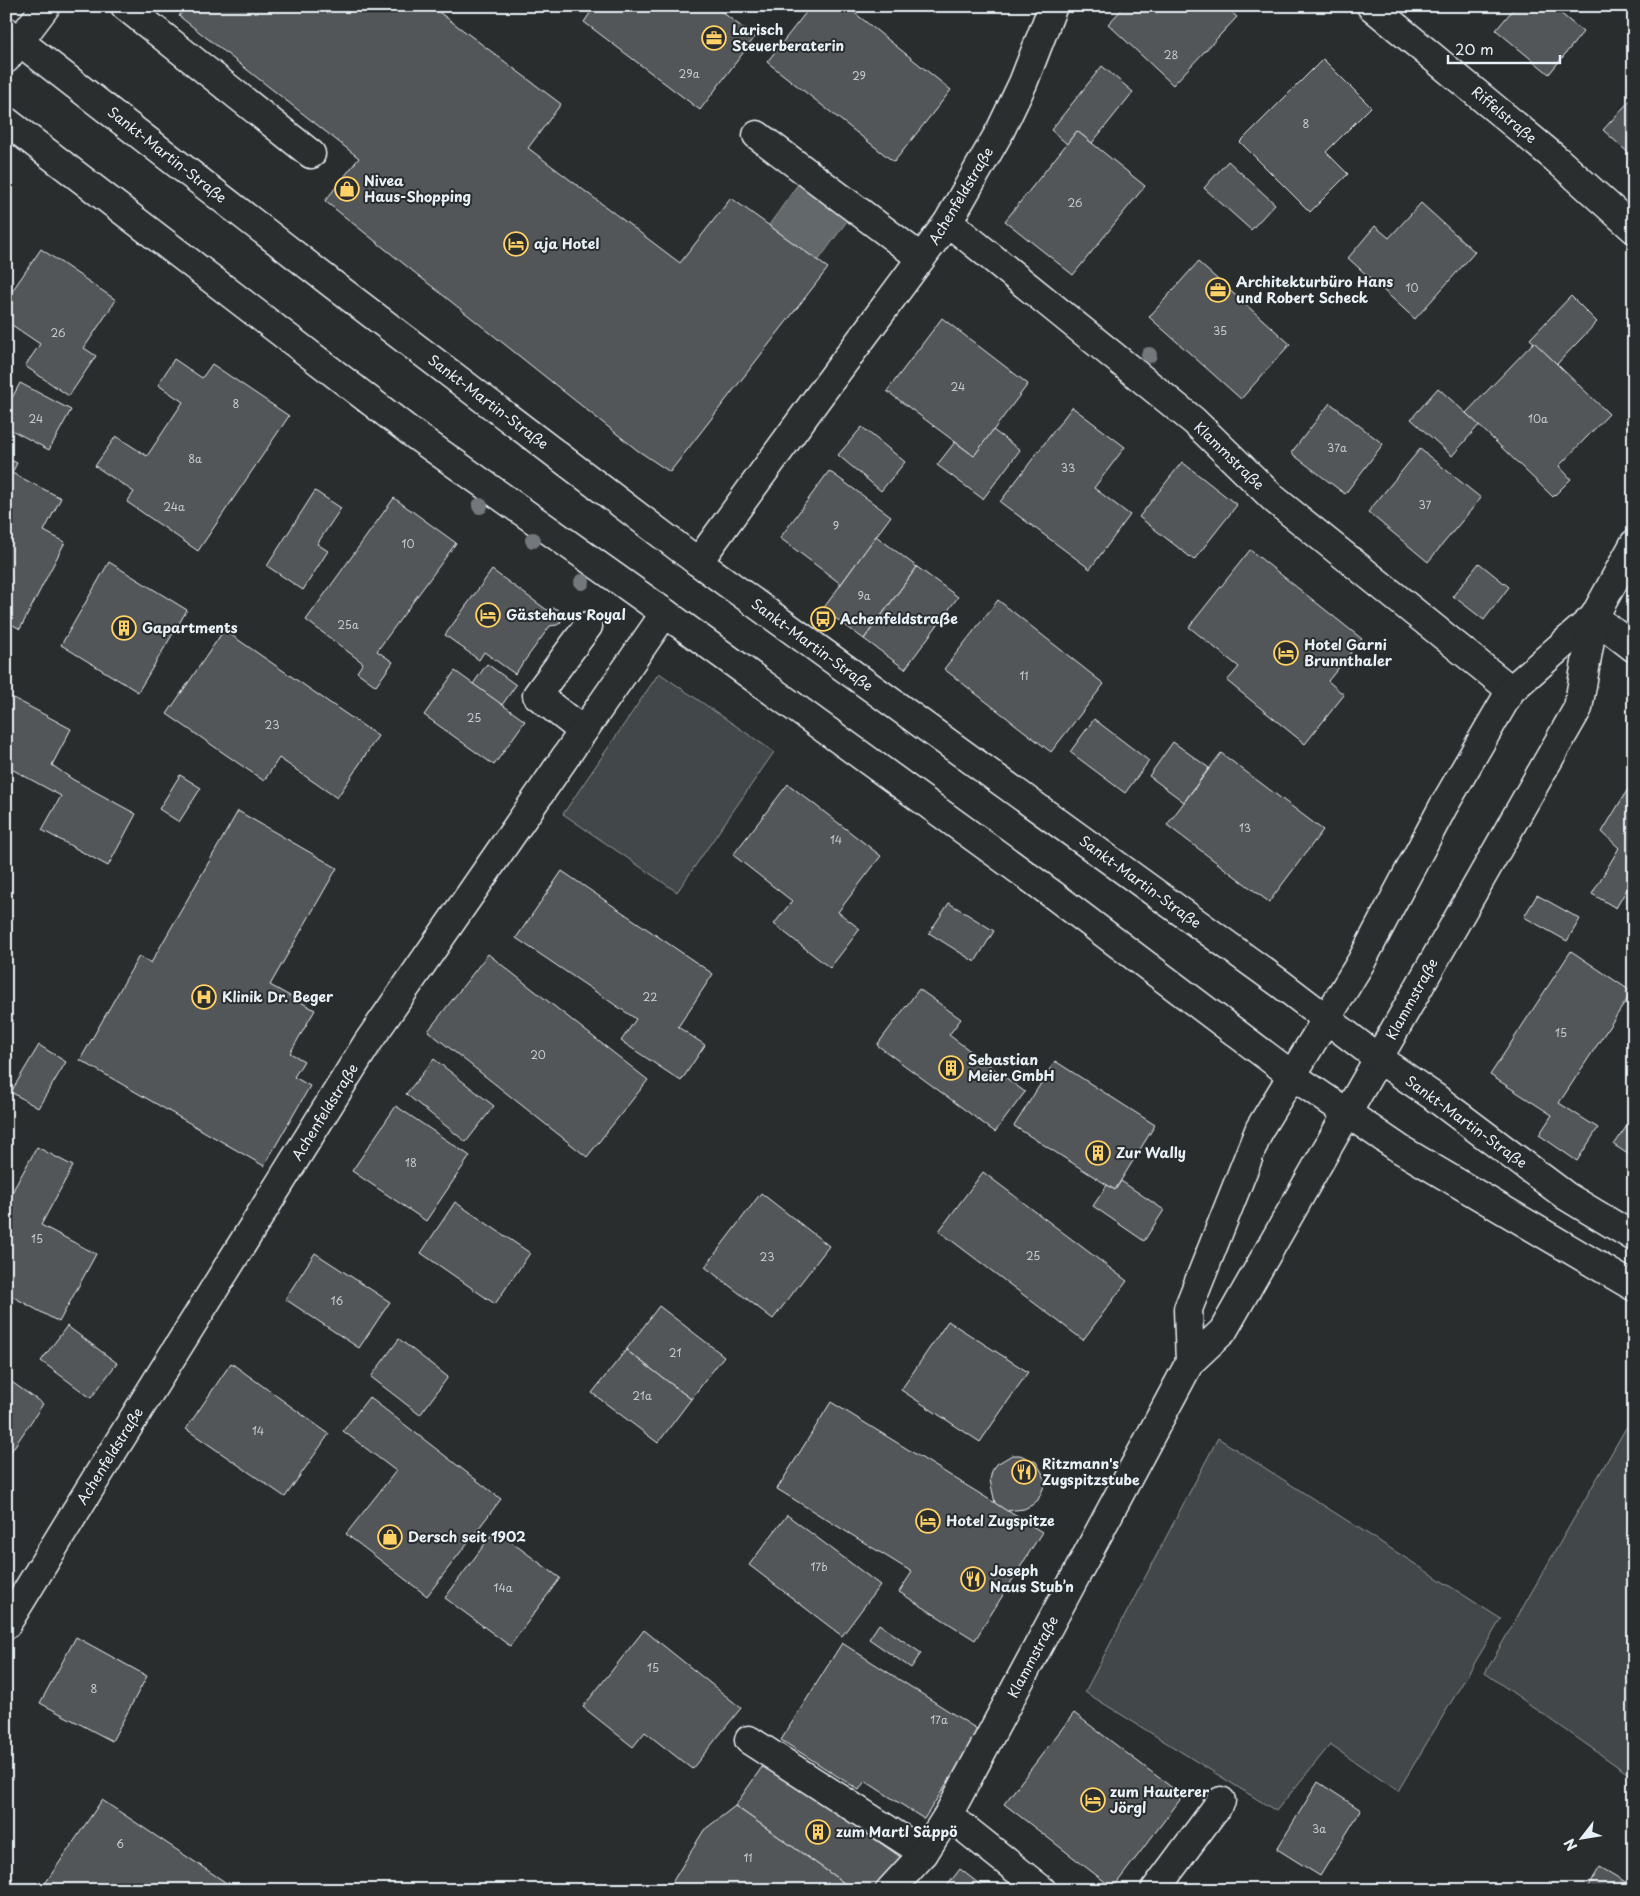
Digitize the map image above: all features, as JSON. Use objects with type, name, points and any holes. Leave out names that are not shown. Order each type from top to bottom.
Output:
[{"type":"street","points":[[11,44],[46,6]]},
{"type":"street","points":[[125,6],[311,154]]},
{"type":"street","name":"Achenfeldstraße","points":[[698,562],[948,222],[1000,131],[1023,83],[1052,6]]},
{"type":"street","name":"Riffelstraße","points":[[1371,6],[1556,158],[1634,229]]},
{"type":"street","name":"Sankt-Martin-Straße","points":[[11,44],[335,286],[698,562],[1281,984],[1379,1059],[1433,1096],[1566,1196],[1634,1237]]},
{"type":"street","points":[[6,121],[412,433],[665,613],[1109,935],[1347,1115],[1400,1149],[1634,1287]]},
{"type":"street","points":[[757,135],[921,258]]},
{"type":"street","name":"Klammstraße","points":[[948,222],[1194,421],[1274,499],[1511,690]]},
{"type":"street","name":"Klammstraße","points":[[890,1890],[924,1853],[948,1815],[1190,1362],[1223,1331],[1578,708],[1594,617],[1634,544]]},
{"type":"street","name":"Achenfeldstraße","points":[[6,1625],[368,1042],[665,613]]},
{"type":"street","points":[[1594,617],[1634,648]]},
{"type":"street","name":"Klammstraße","points":[[1190,1362],[1188,1309],[1260,1128],[1361,962],[1443,807],[1511,690],[1594,617]]},
{"type":"street","points":[[583,731],[537,695],[588,626]]},
{"type":"street","points":[[749,1740],[924,1853]]},
{"type":"street","points":[[1155,1890],[1221,1801]]},
{"type":"street","points":[[948,1815],[1042,1890]]},
{"type":"shaded area","points":[[801,180],[850,217],[818,261],[769,225]]},
{"type":"shaded area","points":[[659,673],[774,752],[677,892],[563,814]]},
{"type":"shaded area","points":[[1634,1414],[1634,1778],[1485,1673]]},
{"type":"shaded area","points":[[1218,1438],[1501,1619],[1398,1791],[1330,1745],[1276,1811],[1085,1692]]},
{"type":"building","name":"aja Hotel","points":[[186,6],[431,6],[561,104],[528,148],[680,263],[731,198],[828,268],[670,472],[637,450],[325,201],[359,158],[179,16]]},
{"type":"building","points":[[595,6],[714,6],[755,37],[700,110],[584,22]]},
{"type":"building","points":[[811,6],[846,6],[951,90],[894,162],[767,62]]},
{"type":"building","points":[[1125,6],[1225,6],[1237,17],[1173,85],[1108,24]]},
{"type":"building","points":[[1516,6],[1552,6],[1583,32],[1549,74],[1496,30]]},
{"type":"building","points":[[1323,59],[1371,107],[1326,152],[1348,174],[1310,212],[1240,142]]},
{"type":"building","points":[[1102,66],[1133,92],[1092,143],[1077,131],[1067,144],[1051,130]]},
{"type":"building","points":[[1634,96],[1634,156],[1633,157],[1603,130]]},
{"type":"building","points":[[1077,131],[1145,186],[1073,275],[1005,221]]},
{"type":"building","points":[[1228,161],[1275,204],[1251,230],[1204,188]]},
{"type":"building","points":[[1421,203],[1475,252],[1415,319],[1348,258],[1375,226],[1389,238]]},
{"type":"building","points":[[41,249],[116,300],[84,348],[96,356],[69,396],[25,366],[40,344],[6,321],[6,300]]},
{"type":"building","points":[[1198,262],[1290,344],[1241,399],[1149,317]]},
{"type":"building","points":[[1571,296],[1597,322],[1557,364],[1530,339]]},
{"type":"building","points":[[942,318],[1028,384],[974,456],[887,391]]},
{"type":"building","points":[[1534,342],[1609,414],[1559,466],[1571,479],[1553,497],[1466,413]]},
{"type":"building","points":[[174,359],[202,378],[212,364],[289,416],[198,551],[127,502],[134,492],[95,466],[116,436],[147,456],[183,402],[158,385]]},
{"type":"building","points":[[20,383],[71,410],[49,450],[6,427],[6,409]]},
{"type":"building","points":[[1438,388],[1479,425],[1452,456],[1411,419]]},
{"type":"building","points":[[1330,403],[1383,444],[1345,494],[1291,453]]},
{"type":"building","points":[[1072,407],[1125,447],[1094,488],[1130,515],[1090,569],[1000,502]]},
{"type":"building","points":[[862,427],[905,462],[881,491],[838,455]]},
{"type":"building","points":[[993,430],[1020,450],[983,499],[937,465],[955,442],[974,456]]},
{"type":"building","points":[[1420,449],[1481,498],[1428,562],[1368,512]]},
{"type":"building","points":[[6,458],[17,463],[12,473],[61,498],[44,531],[65,542],[20,629],[6,621]]},
{"type":"building","points":[[1182,462],[1237,505],[1194,560],[1139,517]]},
{"type":"building","points":[[829,471],[891,516],[841,584],[780,538]]},
{"type":"building","points":[[315,491],[341,508],[317,544],[328,551],[303,590],[267,566]]},
{"type":"building","points":[[394,498],[456,543],[377,651],[393,662],[376,686],[357,672],[363,663],[306,620]]},
{"type":"building","points":[[876,536],[917,567],[864,639],[823,609]]},
{"type":"building","name":"Hotel Garni Brunnthaler","points":[[1250,550],[1362,639],[1328,681],[1344,695],[1305,744],[1227,681],[1239,667],[1189,627]]},
{"type":"building","name":"Gapartments","points":[[109,562],[187,610],[138,692],[61,645]]},
{"type":"building","points":[[1479,563],[1509,587],[1484,620],[1453,596]]},
{"type":"building","points":[[917,567],[958,597],[905,669],[864,639]]},
{"type":"building","points":[[492,570],[547,610],[552,608],[558,609],[563,616],[560,623],[550,626],[515,674],[484,652],[479,660],[445,635]]},
{"type":"building","points":[[998,600],[1104,684],[1051,752],[944,669]]},
{"type":"building","points":[[224,630],[378,736],[337,798],[279,758],[264,781],[167,714]]},
{"type":"building","points":[[487,664],[516,685],[502,705],[473,684]]},
{"type":"building","points":[[455,671],[525,721],[494,765],[424,715]]},
{"type":"building","points":[[6,694],[71,729],[52,765],[72,779],[136,814],[108,866],[42,830],[61,796],[6,766]]},
{"type":"building","points":[[1094,719],[1149,761],[1125,793],[1070,752]]},
{"type":"building","points":[[1173,742],[1209,768],[1184,802],[1149,776]]},
{"type":"building","points":[[1221,753],[1323,830],[1269,902],[1167,825]]},
{"type":"building","points":[[180,775],[201,788],[179,822],[159,809]]},
{"type":"building","points":[[1634,779],[1634,877],[1616,908],[1592,894],[1619,848],[1602,832]]},
{"type":"building","points":[[788,784],[881,856],[838,912],[860,929],[830,968],[774,924],[792,901],[733,855]]},
{"type":"building","name":"Klinik Dr. Beger","points":[[238,811],[337,868],[270,985],[315,1010],[290,1053],[304,1061],[294,1077],[310,1086],[264,1166],[80,1060],[139,956],[151,963]]},
{"type":"building","points":[[562,871],[713,974],[678,1027],[705,1045],[681,1081],[621,1041],[636,1019],[516,938]]},
{"type":"building","points":[[1537,895],[1580,919],[1567,941],[1524,917]]},
{"type":"building","points":[[949,903],[994,931],[975,962],[929,933]]},
{"type":"building","points":[[1571,951],[1632,992],[1559,1103],[1598,1128],[1577,1161],[1539,1135],[1552,1115],[1490,1075]]},
{"type":"building","points":[[488,954],[648,1080],[587,1157],[428,1031]]},
{"type":"building","name":"Sebastian Meier GmbH","points":[[919,989],[961,1019],[949,1035],[1025,1092],[995,1132],[877,1045]]},
{"type":"building","points":[[39,1045],[66,1062],[38,1108],[11,1092]]},
{"type":"building","points":[[434,1059],[494,1106],[466,1142],[406,1094]]},
{"type":"building","name":"Zur Wally","points":[[1055,1061],[1155,1125],[1115,1190],[1014,1126]]},
{"type":"building","points":[[396,1106],[470,1156],[426,1221],[352,1171]]},
{"type":"building","points":[[1634,1115],[1634,1158],[1614,1145]]},
{"type":"building","points":[[37,1147],[73,1166],[41,1225],[96,1254],[59,1322],[6,1293],[6,1203]]},
{"type":"building","points":[[983,1172],[1127,1281],[1083,1340],[939,1231]]},
{"type":"building","points":[[1121,1181],[1164,1210],[1144,1241],[1093,1206],[1107,1185],[1115,1190]]},
{"type":"building","points":[[761,1193],[829,1246],[773,1319],[705,1267]]},
{"type":"building","points":[[455,1202],[530,1253],[495,1304],[421,1253]]},
{"type":"building","points":[[315,1253],[390,1302],[359,1348],[285,1299]]},
{"type":"building","points":[[659,1306],[724,1356],[691,1399],[626,1350]]},
{"type":"building","points":[[948,1321],[1028,1372],[980,1442],[901,1390]]},
{"type":"building","points":[[67,1326],[117,1363],[91,1398],[41,1361]]},
{"type":"building","points":[[399,1339],[448,1377],[420,1415],[371,1377]]},
{"type":"building","points":[[626,1350],[691,1399],[658,1443],[592,1393]]},
{"type":"building","points":[[231,1363],[329,1434],[285,1497],[186,1429]]},
{"type":"building","points":[[6,1378],[43,1404],[6,1459]]},
{"type":"building","points":[[369,1397],[501,1499],[427,1596],[346,1534],[396,1471],[343,1431]]},
{"type":"building","name":"Hotel Zugspitze","points":[[831,1402],[1042,1532],[975,1640],[899,1592],[912,1572],[777,1489]]},
{"type":"building","points":[[1012,1455],[1020,1455],[1036,1462],[1044,1476],[1045,1484],[1038,1500],[1032,1505],[1024,1509],[1007,1511],[995,1503],[990,1480],[992,1471],[997,1464]]},
{"type":"building","points":[[787,1515],[880,1585],[842,1636],[749,1565]]},
{"type":"building","points":[[495,1530],[560,1578],[510,1646],[445,1598]]},
{"type":"building","points":[[879,1624],[921,1653],[911,1668],[869,1639]]},
{"type":"building","points":[[644,1630],[741,1708],[692,1769],[645,1732],[633,1747],[583,1707]]},
{"type":"building","points":[[76,1637],[147,1676],[112,1741],[40,1703]]},
{"type":"building","points":[[842,1643],[980,1731],[924,1819],[865,1781],[859,1790],[781,1740]]},
{"type":"building","name":"zum Hauterer Jörgl","points":[[1074,1713],[1183,1796],[1113,1888],[1004,1804]]},
{"type":"building","name":"zum Martl Säppö","points":[[764,1764],[902,1858],[874,1890],[854,1890],[735,1806]]},
{"type":"building","points":[[1318,1782],[1361,1810],[1320,1876],[1277,1849]]},
{"type":"building","points":[[102,1800],[237,1890],[45,1890],[42,1888]]},
{"type":"building","points":[[735,1806],[854,1890],[675,1890],[670,1886],[704,1830]]},
{"type":"building","points":[[1600,1867],[1634,1887],[1634,1890],[1586,1890]]},
{"type":"building","points":[[960,1869],[987,1890],[944,1890]]},
{"type":"place","name":"Larisch Steuerberaterin","points":[[714,38]]},
{"type":"place","name":"Nivea Haus-Shopping","points":[[347,189]]},
{"type":"place","name":"aja Hotel","points":[[516,244]]},
{"type":"place","name":"Architekturbüro Hans und Robert Scheck","points":[[1218,290]]},
{"type":"place","name":"Gästehaus Royal","points":[[488,615]]},
{"type":"place","name":"Achenfeldstraße","points":[[823,619]]},
{"type":"place","name":"Gapartments","points":[[124,628]]},
{"type":"place","name":"Hotel Garni Brunnthaler","points":[[1286,653]]},
{"type":"place","name":"Klinik Dr. Beger","points":[[204,997]]},
{"type":"place","name":"Sebastian Meier GmbH","points":[[951,1068]]},
{"type":"place","name":"Zur Wally","points":[[1098,1153]]},
{"type":"place","name":"Ritzmann's Zugspitzstube","points":[[1024,1472]]},
{"type":"place","name":"Hotel Zugspitze","points":[[928,1521]]},
{"type":"place","name":"Dersch seit 1902","points":[[390,1537]]},
{"type":"place","name":"Joseph Naus Stub’n","points":[[973,1579]]},
{"type":"place","name":"zum Hauterer Jörgl","points":[[1093,1800]]},
{"type":"place","name":"zum Martl Säppö","points":[[818,1832]]}]
